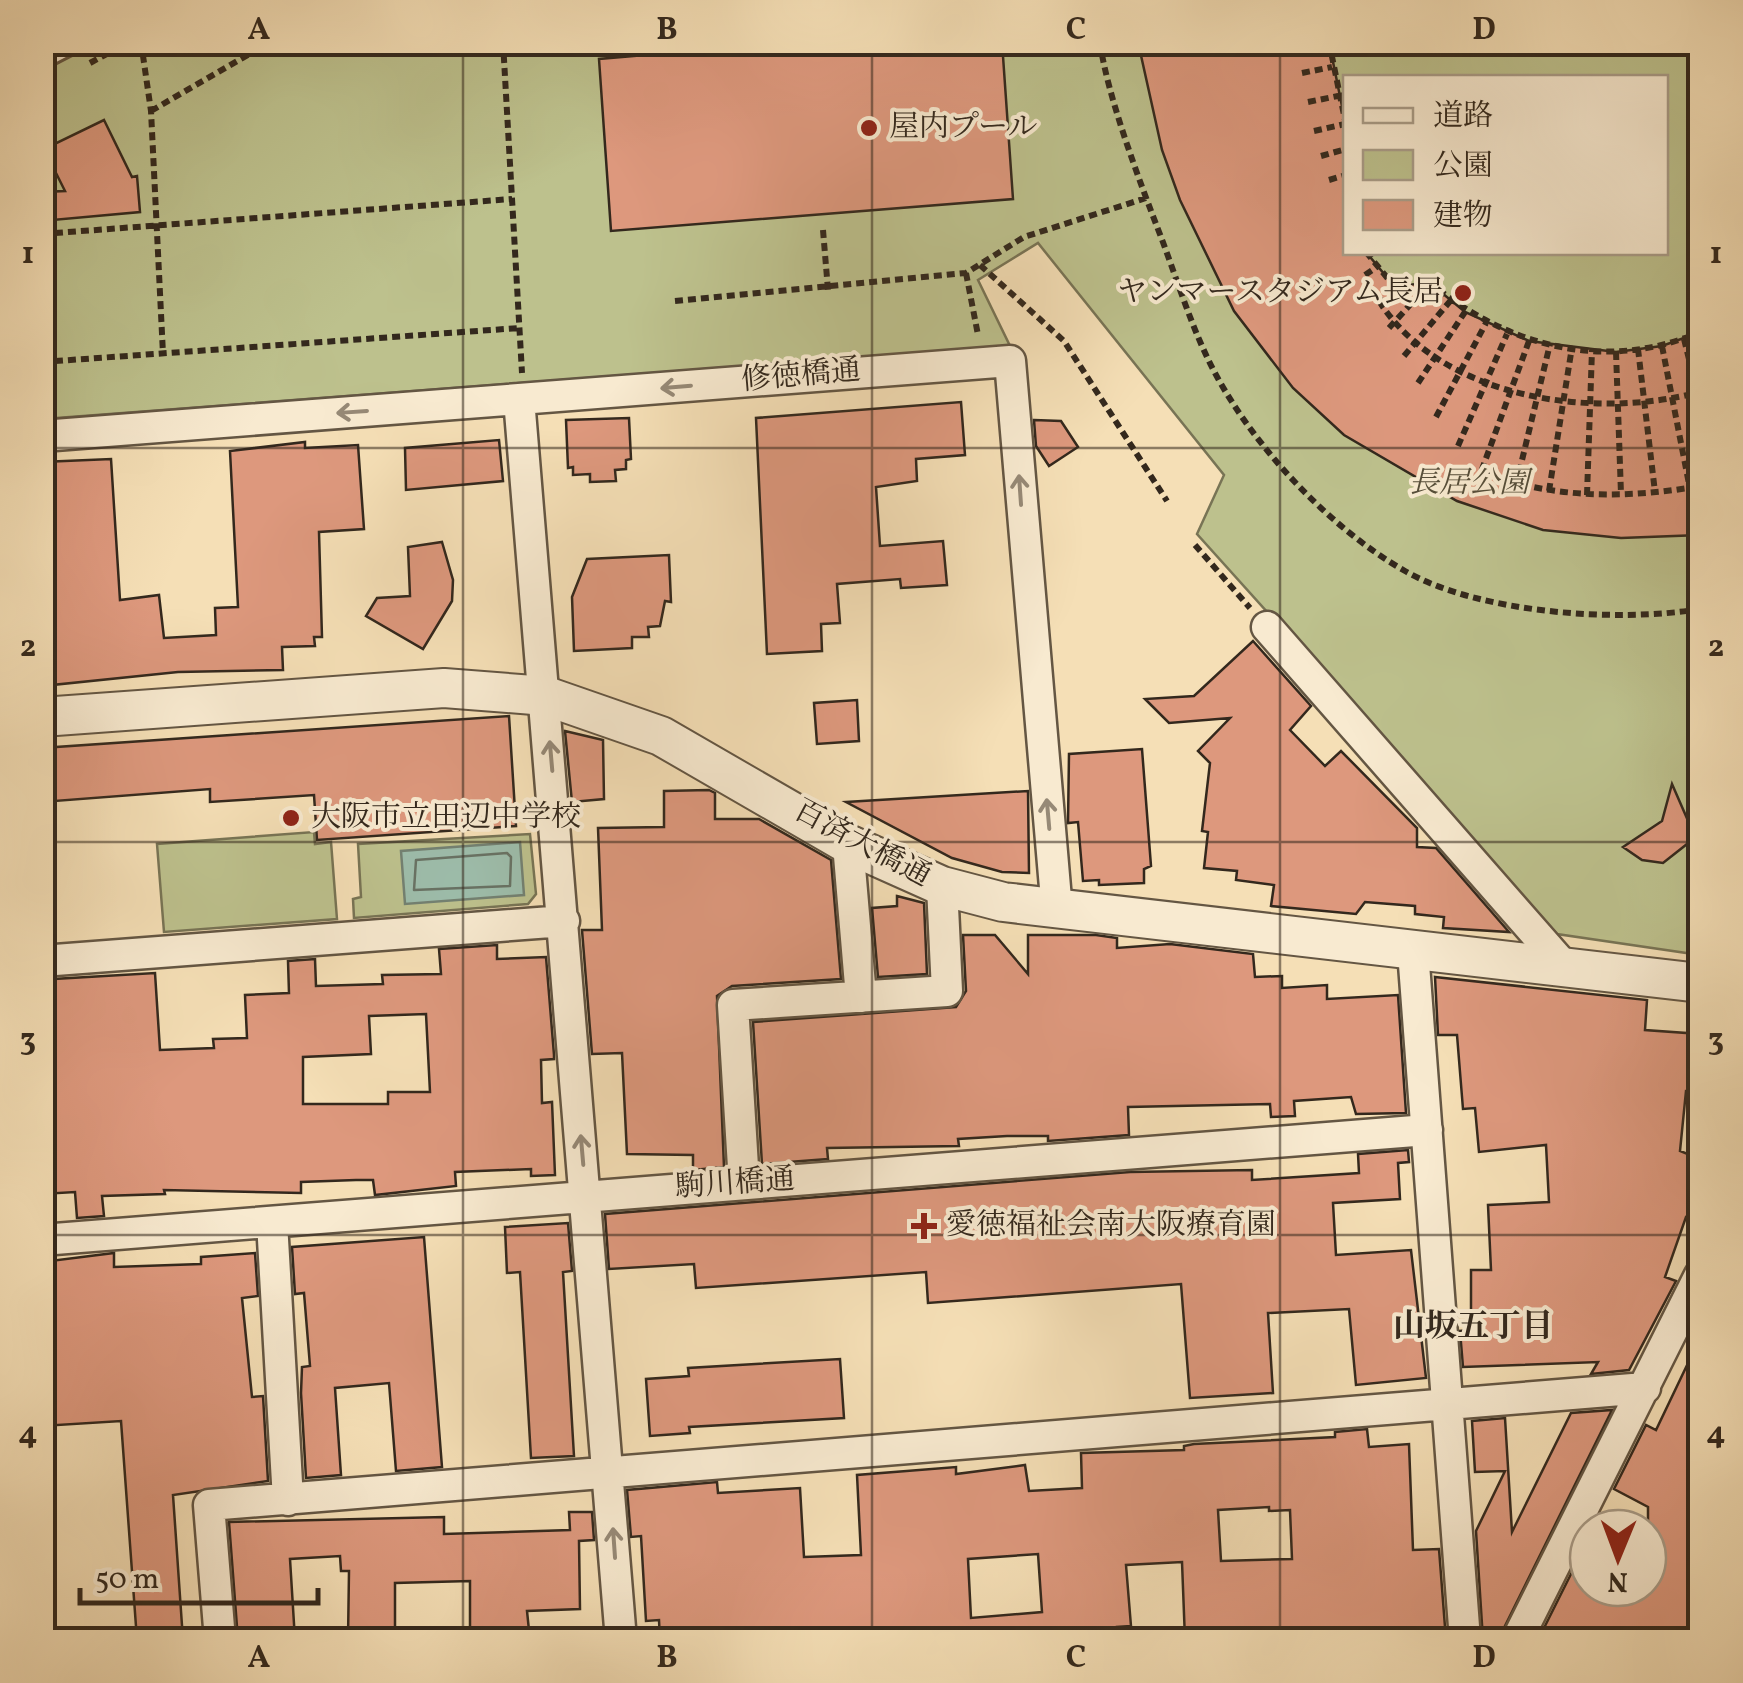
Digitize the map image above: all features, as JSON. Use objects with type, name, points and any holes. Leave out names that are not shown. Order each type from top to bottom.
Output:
[{"type":"street","points":[[42,58],[71,42]]},
{"type":"street","name":"修徳橋通","points":[[42,436],[521,392],[1010,361],[1057,911]]},
{"type":"street","points":[[521,392],[621,1640]]},
{"type":"street","points":[[1267,627],[1563,965]]},
{"type":"street","name":"百済大橋通","points":[[42,718],[444,688],[546,696],[661,736],[848,844],[942,886],[1057,911],[1700,983]]},
{"type":"street","points":[[848,844],[860,997]]},
{"type":"street","points":[[744,1183],[733,1005],[946,991],[942,886]]},
{"type":"street","points":[[42,961],[564,920]]},
{"type":"street","points":[[1413,950],[1465,1640]]},
{"type":"street","name":"駒川橋通","points":[[42,1240],[1427,1130]]},
{"type":"street","points":[[272,1222],[288,1500]]},
{"type":"street","points":[[1517,1640],[1700,1275]]},
{"type":"street","points":[[220,1640],[210,1505],[1645,1388]]},
{"type":"path","points":[[141,42],[158,224],[154,231],[163,354]]},
{"type":"path","points":[[150,112],[270,42]]},
{"type":"path","points":[[504,42],[521,392]]},
{"type":"path","points":[[1100,42],[1146,198],[1208,359],[1256,433],[1306,494],[1345,530],[1407,572],[1500,604],[1596,616],[1664,616],[1700,609]]},
{"type":"path","points":[[1298,47],[1326,42],[1343,117]]},
{"type":"path","points":[[1302,73],[1332,67]]},
{"type":"path","points":[[1308,102],[1338,96]]},
{"type":"path","points":[[1314,131],[1343,125]]},
{"type":"path","points":[[1321,156],[1343,150]]},
{"type":"path","points":[[1328,180],[1343,176]]},
{"type":"path","points":[[42,234],[512,198]]},
{"type":"path","points":[[675,301],[828,290],[966,272],[1024,238],[1146,198]]},
{"type":"path","points":[[823,230],[828,290]]},
{"type":"path","points":[[1368,255],[1394,286]]},
{"type":"path","points":[[980,265],[1064,341],[1167,501]]},
{"type":"path","points":[[1365,275],[1378,267]]},
{"type":"path","points":[[966,272],[980,348]]},
{"type":"path","points":[[1391,326],[1430,283]]},
{"type":"path","points":[[1699,392],[1618,402],[1566,400],[1513,391],[1487,383],[1437,358],[1391,326],[1378,302],[1394,286],[1430,283],[1465,312],[1507,334],[1592,350],[1616,352],[1662,346],[1700,332]]},
{"type":"path","points":[[1404,356],[1450,300]]},
{"type":"path","points":[[1418,383],[1465,312]]},
{"type":"path","points":[[1436,417],[1486,323]]},
{"type":"path","points":[[42,362],[520,328]]},
{"type":"path","points":[[1458,446],[1507,334]]},
{"type":"path","points":[[1684,339],[1700,404]]},
{"type":"path","points":[[1529,341],[1481,472],[1516,485],[1587,495],[1700,486]]},
{"type":"path","points":[[1516,485],[1550,344]]},
{"type":"path","points":[[1662,346],[1698,535]]},
{"type":"path","points":[[1549,490],[1572,347]]},
{"type":"path","points":[[1587,495],[1592,350]]},
{"type":"path","points":[[1638,350],[1655,492]]},
{"type":"path","points":[[1616,352],[1621,494]]},
{"type":"path","points":[[1195,545],[1267,627]]},
{"type":"green space","name":"長居公園","points":[[43,43],[1700,43],[1700,955],[1557,934],[1197,534],[1224,475],[1038,243],[978,280],[1010,346],[43,419]]},
{"type":"green space","points":[[314,832],[315,844],[331,842],[337,919],[164,932],[157,844]]},
{"type":"green space","points":[[530,834],[536,894],[528,904],[354,918],[353,899],[361,897],[358,844]]},
{"type":"water","points":[[520,842],[524,895],[405,904],[401,851]]},
{"type":"building","points":[[797,42],[1002,42],[1013,199],[611,231],[599,59]]},
{"type":"building","name":"ヤンマースタジアム長居","points":[[1138,42],[1329,42],[1343,111],[1343,255],[1368,255],[1394,286],[1430,283],[1465,312],[1529,341],[1616,352],[1662,346],[1700,332],[1700,535],[1621,538],[1543,530],[1457,501],[1344,435],[1293,388],[1234,311],[1180,200],[1162,150]]},
{"type":"building","points":[[104,120],[132,177],[137,176],[140,212],[42,221],[42,192],[65,191],[44,149]]},
{"type":"building","points":[[961,402],[965,455],[916,459],[917,481],[876,487],[880,546],[943,541],[947,585],[901,588],[900,579],[837,584],[840,623],[821,624],[822,651],[767,654],[756,418]]},
{"type":"building","points":[[629,418],[631,459],[626,460],[626,469],[615,470],[616,481],[590,482],[590,474],[573,475],[573,467],[568,468],[566,420]]},
{"type":"building","points":[[1034,420],[1061,421],[1078,447],[1049,466],[1036,446]]},
{"type":"building","points":[[499,440],[503,481],[406,490],[405,448]]},
{"type":"building","points":[[305,442],[305,448],[358,445],[364,529],[319,532],[322,637],[314,637],[315,646],[282,647],[283,670],[178,672],[42,686],[42,462],[111,459],[120,600],[159,595],[164,638],[216,635],[215,608],[238,607],[230,451]]},
{"type":"building","points":[[442,542],[453,580],[452,601],[423,649],[366,616],[377,598],[410,596],[408,547]]},
{"type":"building","points":[[669,555],[671,602],[665,601],[660,626],[648,627],[649,637],[632,637],[632,648],[574,651],[572,597],[587,559]]},
{"type":"building","points":[[1253,641],[1311,706],[1290,730],[1325,766],[1341,751],[1417,828],[1417,847],[1436,848],[1509,932],[1443,928],[1444,917],[1415,914],[1415,906],[1365,902],[1356,914],[1271,906],[1274,885],[1236,880],[1237,871],[1204,868],[1208,832],[1202,831],[1210,763],[1198,751],[1230,718],[1169,723],[1145,699],[1194,696]]},
{"type":"building","points":[[857,700],[859,741],[817,744],[814,703]]},
{"type":"building","points":[[509,716],[516,826],[317,840],[314,795],[210,802],[210,789],[42,802],[42,748]]},
{"type":"building","points":[[565,731],[603,740],[604,799],[572,802]]},
{"type":"building","points":[[1142,749],[1151,866],[1144,869],[1144,883],[1099,885],[1099,880],[1083,881],[1078,822],[1068,823],[1069,754]]},
{"type":"building","points":[[1672,784],[1689,823],[1687,844],[1663,863],[1642,860],[1623,847],[1662,821]]},
{"type":"building","points":[[664,791],[715,793],[715,819],[759,819],[831,860],[841,979],[732,986],[717,996],[724,1167],[693,1170],[693,1155],[627,1154],[622,1053],[592,1054],[582,930],[602,930],[598,828],[664,827]]},
{"type":"building","points":[[1028,791],[1029,873],[1002,872],[952,858],[846,802]]},
{"type":"building","points":[[897,896],[924,903],[927,974],[878,977],[872,908],[897,906]]},
{"type":"building","points":[[963,935],[995,935],[1028,974],[1028,935],[1096,935],[1117,938],[1117,948],[1170,944],[1253,954],[1255,977],[1282,976],[1282,988],[1327,985],[1327,999],[1398,995],[1406,1113],[1356,1114],[1351,1097],[1294,1101],[1295,1116],[1271,1117],[1270,1104],[1128,1107],[1129,1135],[1048,1141],[1048,1136],[1007,1136],[958,1139],[959,1146],[827,1148],[828,1159],[762,1164],[753,1022],[956,1007],[966,991]]},
{"type":"building","points":[[497,945],[497,959],[546,957],[554,1059],[541,1060],[542,1103],[552,1102],[555,1175],[531,1176],[531,1169],[455,1172],[456,1186],[375,1195],[373,1180],[301,1182],[301,1193],[164,1190],[165,1194],[102,1196],[104,1216],[77,1218],[75,1192],[42,1194],[42,994],[55,993],[54,979],[155,973],[160,1050],[214,1048],[213,1039],[247,1038],[245,995],[289,993],[288,961],[315,959],[316,986],[383,984],[382,975],[441,974],[439,949]],"holes":[[[426,1014],[430,1092],[388,1092],[388,1104],[303,1104],[303,1057],[371,1054],[369,1016]]]},
{"type":"building","points":[[1435,977],[1647,1000],[1645,1030],[1700,1034],[1700,1092],[1686,1091],[1680,1151],[1700,1159],[1694,1191],[1700,1198],[1693,1219],[1686,1217],[1665,1277],[1676,1281],[1629,1370],[1591,1374],[1598,1362],[1463,1367],[1460,1331],[1471,1330],[1471,1270],[1491,1270],[1488,1205],[1549,1202],[1546,1145],[1479,1152],[1475,1108],[1463,1109],[1457,1035],[1438,1035]]},
{"type":"building","points":[[1408,1150],[1409,1162],[1398,1163],[1400,1199],[1333,1203],[1336,1255],[1411,1250],[1426,1378],[1356,1385],[1349,1309],[1268,1313],[1273,1393],[1190,1398],[1181,1284],[928,1303],[926,1272],[696,1288],[694,1264],[609,1269],[605,1214],[1130,1172],[1252,1170],[1252,1180],[1359,1173],[1358,1154]]},
{"type":"building","points":[[568,1223],[572,1271],[563,1272],[574,1456],[531,1458],[520,1272],[507,1273],[505,1227]]},
{"type":"building","points":[[424,1237],[442,1467],[396,1471],[389,1383],[335,1388],[341,1475],[306,1478],[301,1393],[302,1367],[310,1366],[304,1293],[295,1294],[292,1247]]},
{"type":"building","points":[[114,1253],[114,1267],[201,1264],[201,1257],[255,1253],[258,1296],[242,1298],[252,1397],[263,1396],[268,1481],[173,1495],[183,1640],[137,1640],[121,1421],[42,1426],[42,1262]]},
{"type":"building","points":[[1700,1338],[1700,1640],[1538,1640],[1568,1580],[1568,1608],[1668,1608],[1668,1508],[1648,1508],[1614,1489],[1646,1425],[1656,1430]]},
{"type":"building","points":[[840,1359],[844,1418],[689,1427],[690,1433],[650,1436],[646,1379],[689,1376],[688,1368]]},
{"type":"building","points":[[1612,1410],[1498,1640],[1483,1640],[1476,1531],[1505,1471],[1475,1472],[1472,1421],[1505,1418],[1512,1532],[1571,1413]]},
{"type":"building","points":[[1367,1429],[1369,1447],[1409,1444],[1413,1550],[1439,1549],[1446,1640],[1185,1640],[1182,1562],[1126,1565],[1131,1626],[1117,1627],[1118,1640],[927,1640],[927,1630],[660,1640],[659,1620],[646,1621],[641,1536],[631,1537],[627,1490],[717,1482],[718,1493],[800,1488],[804,1557],[861,1555],[857,1475],[956,1467],[956,1474],[1025,1465],[1029,1491],[1082,1488],[1081,1453],[1184,1450],[1184,1446],[1194,1444],[1335,1437],[1335,1432]],"holes":[[[1269,1507],[1269,1511],[1290,1510],[1292,1559],[1221,1561],[1218,1510]],[[1038,1554],[1042,1612],[971,1618],[968,1559]]]},
{"type":"building","points":[[569,1512],[592,1512],[594,1540],[579,1541],[580,1609],[527,1611],[530,1640],[470,1640],[470,1581],[395,1583],[395,1640],[348,1640],[349,1571],[341,1571],[340,1556],[290,1559],[295,1640],[238,1640],[229,1522],[444,1517],[444,1534],[570,1530]]},
{"type":"place","name":"屋内プール","points":[[869,128]]},
{"type":"place","name":"ヤンマースタジアム長居","points":[[1463,293]]},
{"type":"place","name":"大阪市立田辺中学校","points":[[291,818]]},
{"type":"place","name":"愛徳福祉会南大阪療育園","points":[[924,1226]]},
{"type":"district","name":"山坂五丁目","points":[[1473,1328]]}]
